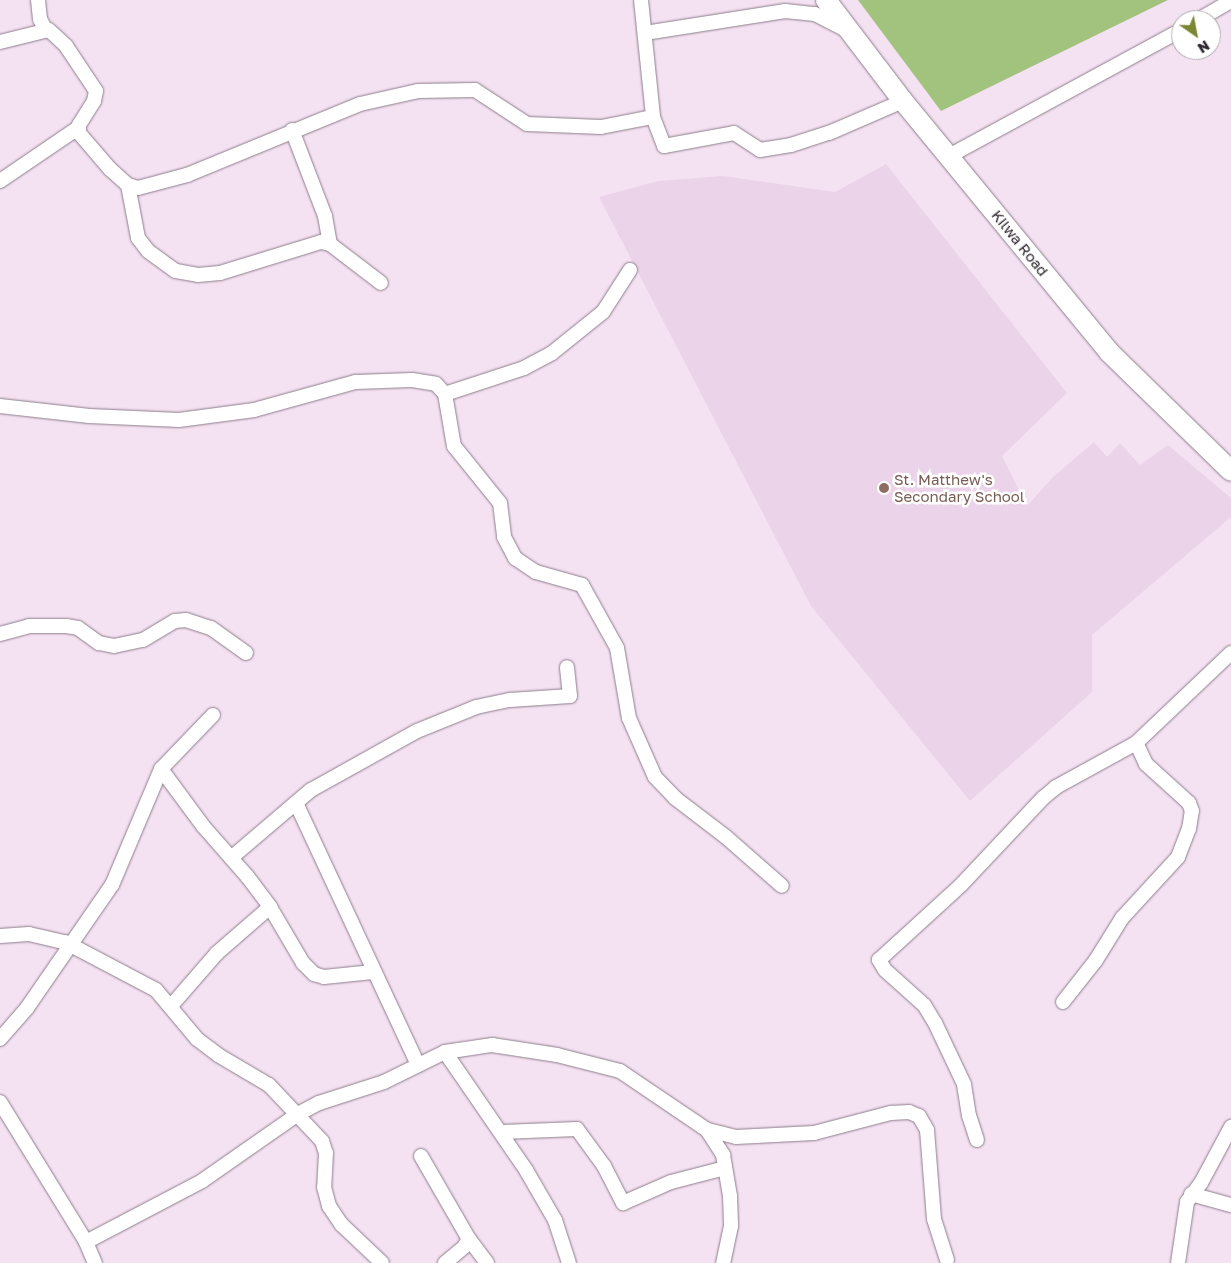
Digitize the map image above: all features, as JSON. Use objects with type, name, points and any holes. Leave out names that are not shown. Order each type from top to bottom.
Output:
[{"type":"highway","name":"Kilwa Road","points":[[826,0],[903,102],[1109,352],[1231,471]]},
{"type":"street","points":[[0,182],[78,128],[94,101],[95,86],[66,46],[46,31],[40,19],[38,0]]},
{"type":"street","points":[[641,0],[653,117],[662,145],[667,147],[734,133],[760,150],[829,133],[903,102]]},
{"type":"street","points":[[1214,10],[1231,0]]},
{"type":"street","points":[[645,33],[796,11],[815,14],[853,34]]},
{"type":"street","points":[[0,42],[46,31]]},
{"type":"street","points":[[949,156],[1171,35]]},
{"type":"street","points":[[78,128],[89,147],[128,185],[138,188],[159,185],[292,130],[390,96],[444,90],[482,92],[527,124],[600,127],[653,117]]},
{"type":"street","points":[[292,130],[325,216],[330,244]]},
{"type":"street","points":[[128,185],[132,222],[138,238],[148,251],[176,271],[198,275],[220,273],[321,242],[330,244],[381,283]]},
{"type":"street","points":[[444,394],[524,368],[552,353],[602,312],[630,270]]},
{"type":"street","points":[[0,406],[89,416],[179,420],[254,410],[356,382],[432,382],[444,394],[454,446],[500,503],[504,537],[515,558],[536,572],[582,585],[618,648],[629,718],[655,777],[675,798],[726,837],[782,886]]},
{"type":"street","points":[[0,634],[29,626],[66,626],[78,628],[100,643],[114,646],[143,640],[175,621],[186,620],[211,628],[246,653]]},
{"type":"street","points":[[977,1140],[968,1116],[964,1084],[938,1028],[924,1005],[884,970],[880,960],[961,885],[1056,787],[1136,743],[1231,653]]},
{"type":"street","points":[[231,858],[311,790],[372,754],[448,716],[510,700],[570,696],[568,667]]},
{"type":"street","points":[[0,1039],[27,1008],[112,885],[161,769],[213,714]]},
{"type":"street","points":[[1063,1002],[1096,960],[1122,918],[1178,857],[1189,829],[1192,811],[1189,803],[1146,764],[1136,743]]},
{"type":"street","points":[[161,769],[270,907],[303,963],[314,974],[324,977],[373,972]]},
{"type":"street","points":[[296,803],[334,879],[373,972],[418,1065]]},
{"type":"street","points":[[171,1006],[216,953],[270,907]]},
{"type":"street","points":[[0,936],[30,934],[72,945],[156,990],[197,1039],[218,1055],[259,1077],[298,1114],[325,1147],[324,1187],[328,1206],[338,1220],[382,1263]]},
{"type":"street","points":[[86,1242],[202,1181],[298,1114],[337,1095],[384,1082],[445,1052],[475,1046],[510,1046],[600,1064],[637,1081],[708,1130],[721,1148],[725,1168],[731,1226],[723,1263]]},
{"type":"street","points":[[445,1052],[502,1132],[555,1220],[569,1263]]},
{"type":"street","points":[[0,1102],[86,1242],[95,1263]]},
{"type":"street","points":[[708,1130],[736,1137],[814,1133],[891,1113],[909,1112],[919,1116],[928,1130],[934,1219],[947,1260]]},
{"type":"street","points":[[1178,1263],[1186,1202],[1201,1184],[1231,1127]]},
{"type":"street","points":[[502,1132],[577,1129],[604,1166],[623,1202],[671,1182],[725,1168]]},
{"type":"street","points":[[421,1156],[468,1239],[486,1263]]},
{"type":"street","points":[[1191,1194],[1231,1205]]},
{"type":"street","points":[[445,1263],[464,1247],[468,1239]]},
{"type":"shaded area","name":"St. Matthew's Secondary School","points":[[886,164],[1067,393],[1002,456],[1027,506],[1053,477],[1094,442],[1107,457],[1120,443],[1140,465],[1168,445],[1231,498],[1231,517],[1092,635],[1092,692],[970,801],[811,606],[599,197],[658,181],[723,176],[835,192]]},
{"type":"green space","points":[[858,0],[1168,0],[941,111]]},
{"type":"place","name":"St. Matthew's Secondary School","points":[[884,488]]}]
